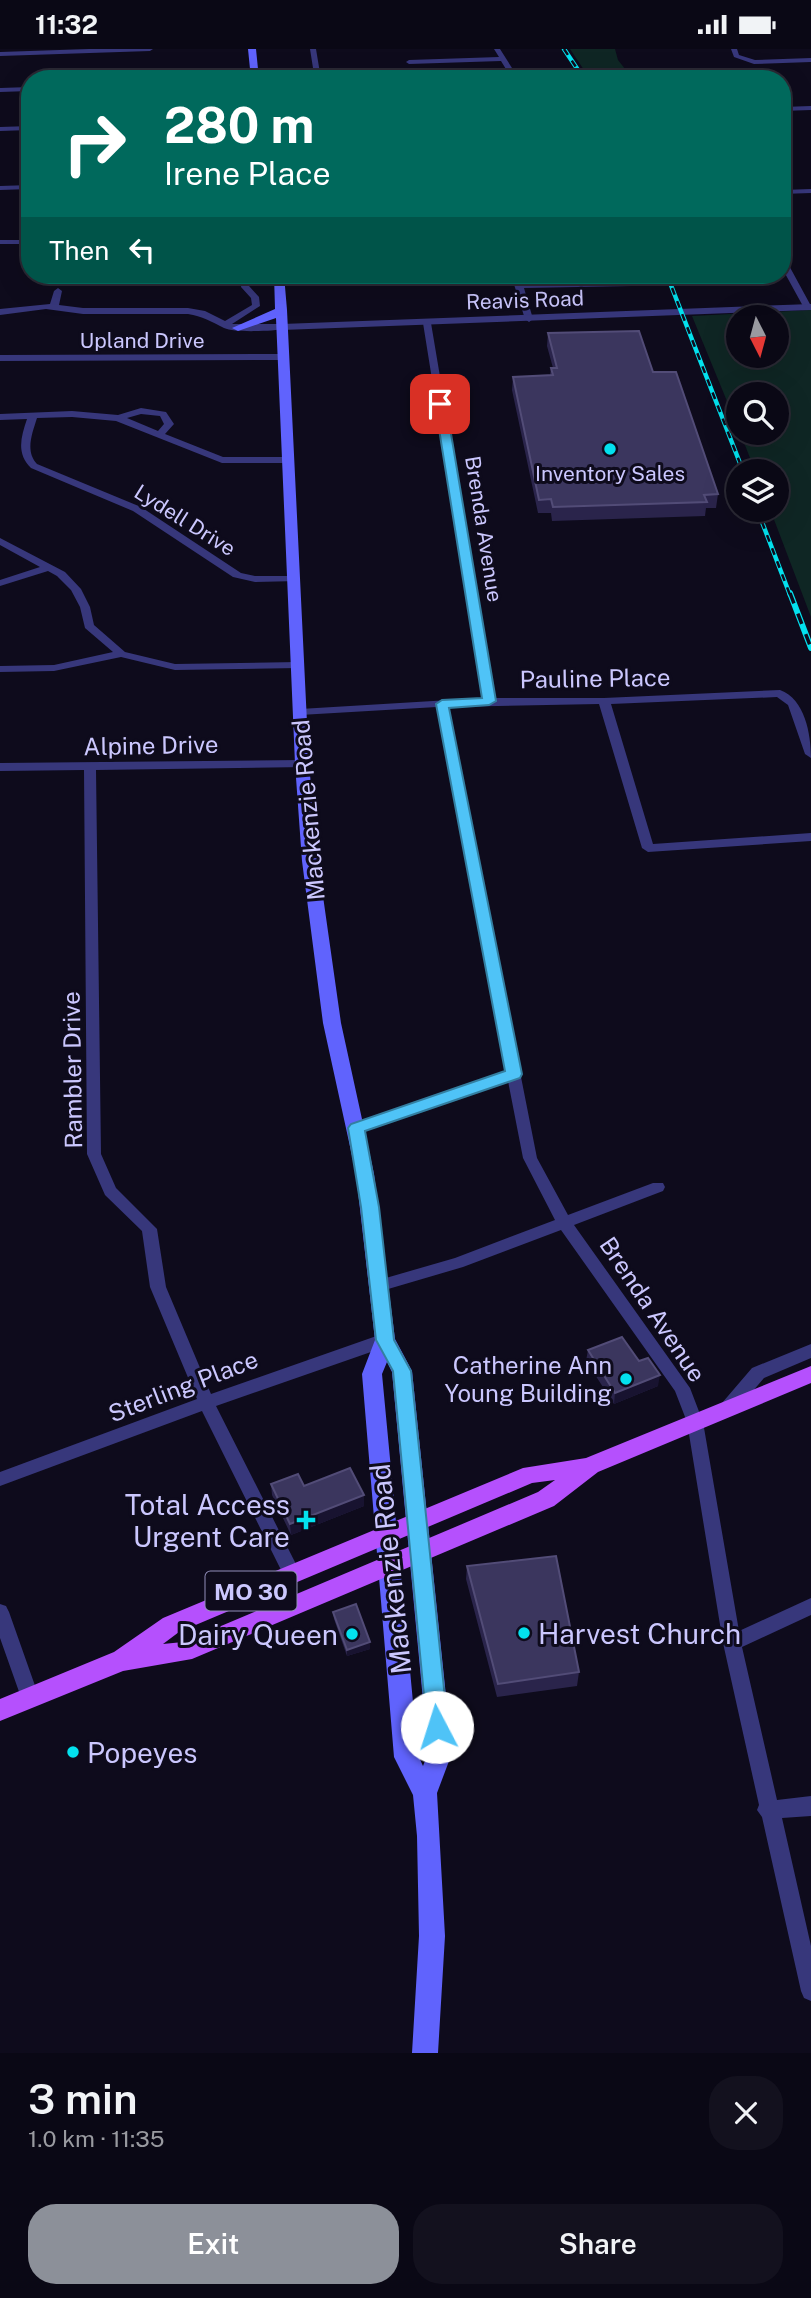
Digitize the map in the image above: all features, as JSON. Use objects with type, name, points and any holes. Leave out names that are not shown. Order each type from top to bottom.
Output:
[{"type":"main road","points":[[252,49],[254,70]]},
{"type":"main road","name":"Mackenzie Road","points":[[278,284],[282,310],[302,764],[309,849],[327,996],[367,1185],[385,1340],[402,1371],[440,1753],[425,1793],[432,1911],[431,1984],[425,2053]]},
{"type":"main road","points":[[238,328],[259,322],[282,310]]},
{"type":"main road","name":"Mackenzie Road","points":[[385,1340],[372,1374],[386,1534],[406,1757],[425,1793]]},
{"type":"main road","name":"MO 30","points":[[121,1660],[184,1651],[546,1499],[590,1467],[811,1374]]},
{"type":"main road","name":"MO 30","points":[[0,1710],[121,1660],[171,1625],[531,1474],[590,1467]]},
{"type":"street","points":[[0,54],[153,52],[159,49]]},
{"type":"street","points":[[313,49],[316,70]]},
{"type":"street","points":[[497,49],[511,70]]},
{"type":"street","points":[[136,52],[149,50]]},
{"type":"street","points":[[738,55],[732,61],[740,64],[752,61],[811,60]]},
{"type":"street","points":[[410,62],[505,59]]},
{"type":"street","points":[[0,90],[21,89]]},
{"type":"street","points":[[791,109],[811,108]]},
{"type":"street","points":[[0,129],[21,128]]},
{"type":"street","points":[[0,188],[21,187]]},
{"type":"street","points":[[791,192],[811,191]]},
{"type":"street","points":[[0,242],[21,242]]},
{"type":"street","points":[[791,276],[809,308]]},
{"type":"street","points":[[224,325],[256,306],[257,301],[246,290],[248,284]]},
{"type":"street","points":[[529,319],[519,286],[594,284]]},
{"type":"street","points":[[54,306],[58,291]]},
{"type":"street","points":[[0,311],[54,306],[83,311],[188,311],[202,313],[224,325],[238,328],[282,327]]},
{"type":"street","name":"Reavis Road","points":[[282,327],[809,308]]},
{"type":"street","name":"Brenda Avenue","points":[[427,323],[489,701]]},
{"type":"street","name":"Upland Drive","points":[[0,358],[284,357]]},
{"type":"street","points":[[118,418],[141,411],[163,414],[169,424],[159,435]]},
{"type":"street","points":[[0,417],[72,414],[118,418],[222,460],[289,460]]},
{"type":"street","name":"Lydell Drive","points":[[33,415],[25,445],[26,458],[34,466],[137,509],[237,575],[255,579],[294,579]]},
{"type":"street","points":[[0,541],[51,566],[76,589],[89,627],[121,654],[160,665],[191,668],[298,665]]},
{"type":"street","points":[[0,583],[51,566]]},
{"type":"street","points":[[0,669],[65,666],[121,654]]},
{"type":"street","name":"Pauline Place","points":[[300,712],[489,701],[604,701],[780,692],[793,704],[811,754]]},
{"type":"street","points":[[604,701],[648,848],[811,837]]},
{"type":"street","name":"Brenda Avenue","points":[[442,704],[530,1158],[565,1224],[682,1388],[695,1422],[732,1643],[767,1809],[811,1991]]},
{"type":"street","name":"Alpine Drive","points":[[0,767],[302,764]]},
{"type":"street","name":"Rambler Drive","points":[[90,766],[94,1154],[110,1191],[149,1229],[158,1287],[207,1404],[292,1574]]},
{"type":"street","points":[[357,1128],[514,1074]]},
{"type":"street","points":[[378,1286],[458,1263],[658,1187]]},
{"type":"street","name":"Sterling Place","points":[[0,1479],[294,1370],[385,1340]]},
{"type":"street","points":[[727,1408],[758,1373],[811,1351]]},
{"type":"street","points":[[732,1643],[811,1606]]},
{"type":"street","points":[[0,1612],[30,1697]]},
{"type":"street","points":[[767,1809],[811,1806]]},
{"type":"green space","points":[[570,49],[615,49],[618,60],[626,70],[584,70]]},
{"type":"green space","points":[[811,310],[811,617],[775,522],[789,522],[789,459],[750,459],[745,445],[789,445],[789,382],[726,382],[726,399],[692,316],[726,314],[726,368],[789,368],[789,311]]},
{"type":"building","name":"Inventory Sales","points":[[639,331],[653,372],[676,372],[718,494],[704,495],[707,502],[553,507],[551,499],[539,500],[513,377],[553,375],[551,368],[557,368],[548,333]]},
{"type":"building","name":"Catherine Ann Young Building","points":[[622,1337],[639,1361],[648,1358],[660,1375],[615,1393],[588,1350]]},
{"type":"building","name":"Total Access Urgent Care","points":[[350,1468],[364,1495],[290,1524],[271,1484],[298,1474],[304,1486]]},
{"type":"building","name":"Harvest Church","points":[[556,1556],[579,1672],[498,1684],[467,1566]]},
{"type":"building","name":"Dairy Queen","points":[[356,1604],[370,1642],[347,1650],[333,1612]]},
{"type":"railway","points":[[564,49],[578,70]]},
{"type":"railway","points":[[670,284],[738,459]]},
{"type":"railway","points":[[762,522],[790,595]]},
{"type":"railway","points":[[790,593],[811,648]]},
{"type":"place","name":"Inventory Sales","points":[[610,449]]},
{"type":"place","name":"Catherine Ann Young Building","points":[[626,1379]]},
{"type":"place","name":"Total Access Urgent Care","points":[[306,1520]]},
{"type":"place","name":"Harvest Church","points":[[524,1633]]},
{"type":"place","name":"Dairy Queen","points":[[352,1634]]},
{"type":"place","name":"Popeyes","points":[[73,1752]]},
{"type":"route","points":[[437,1727],[402,1371],[385,1340],[370,1207],[357,1128],[514,1074],[442,704],[489,701],[440,404]]}]
